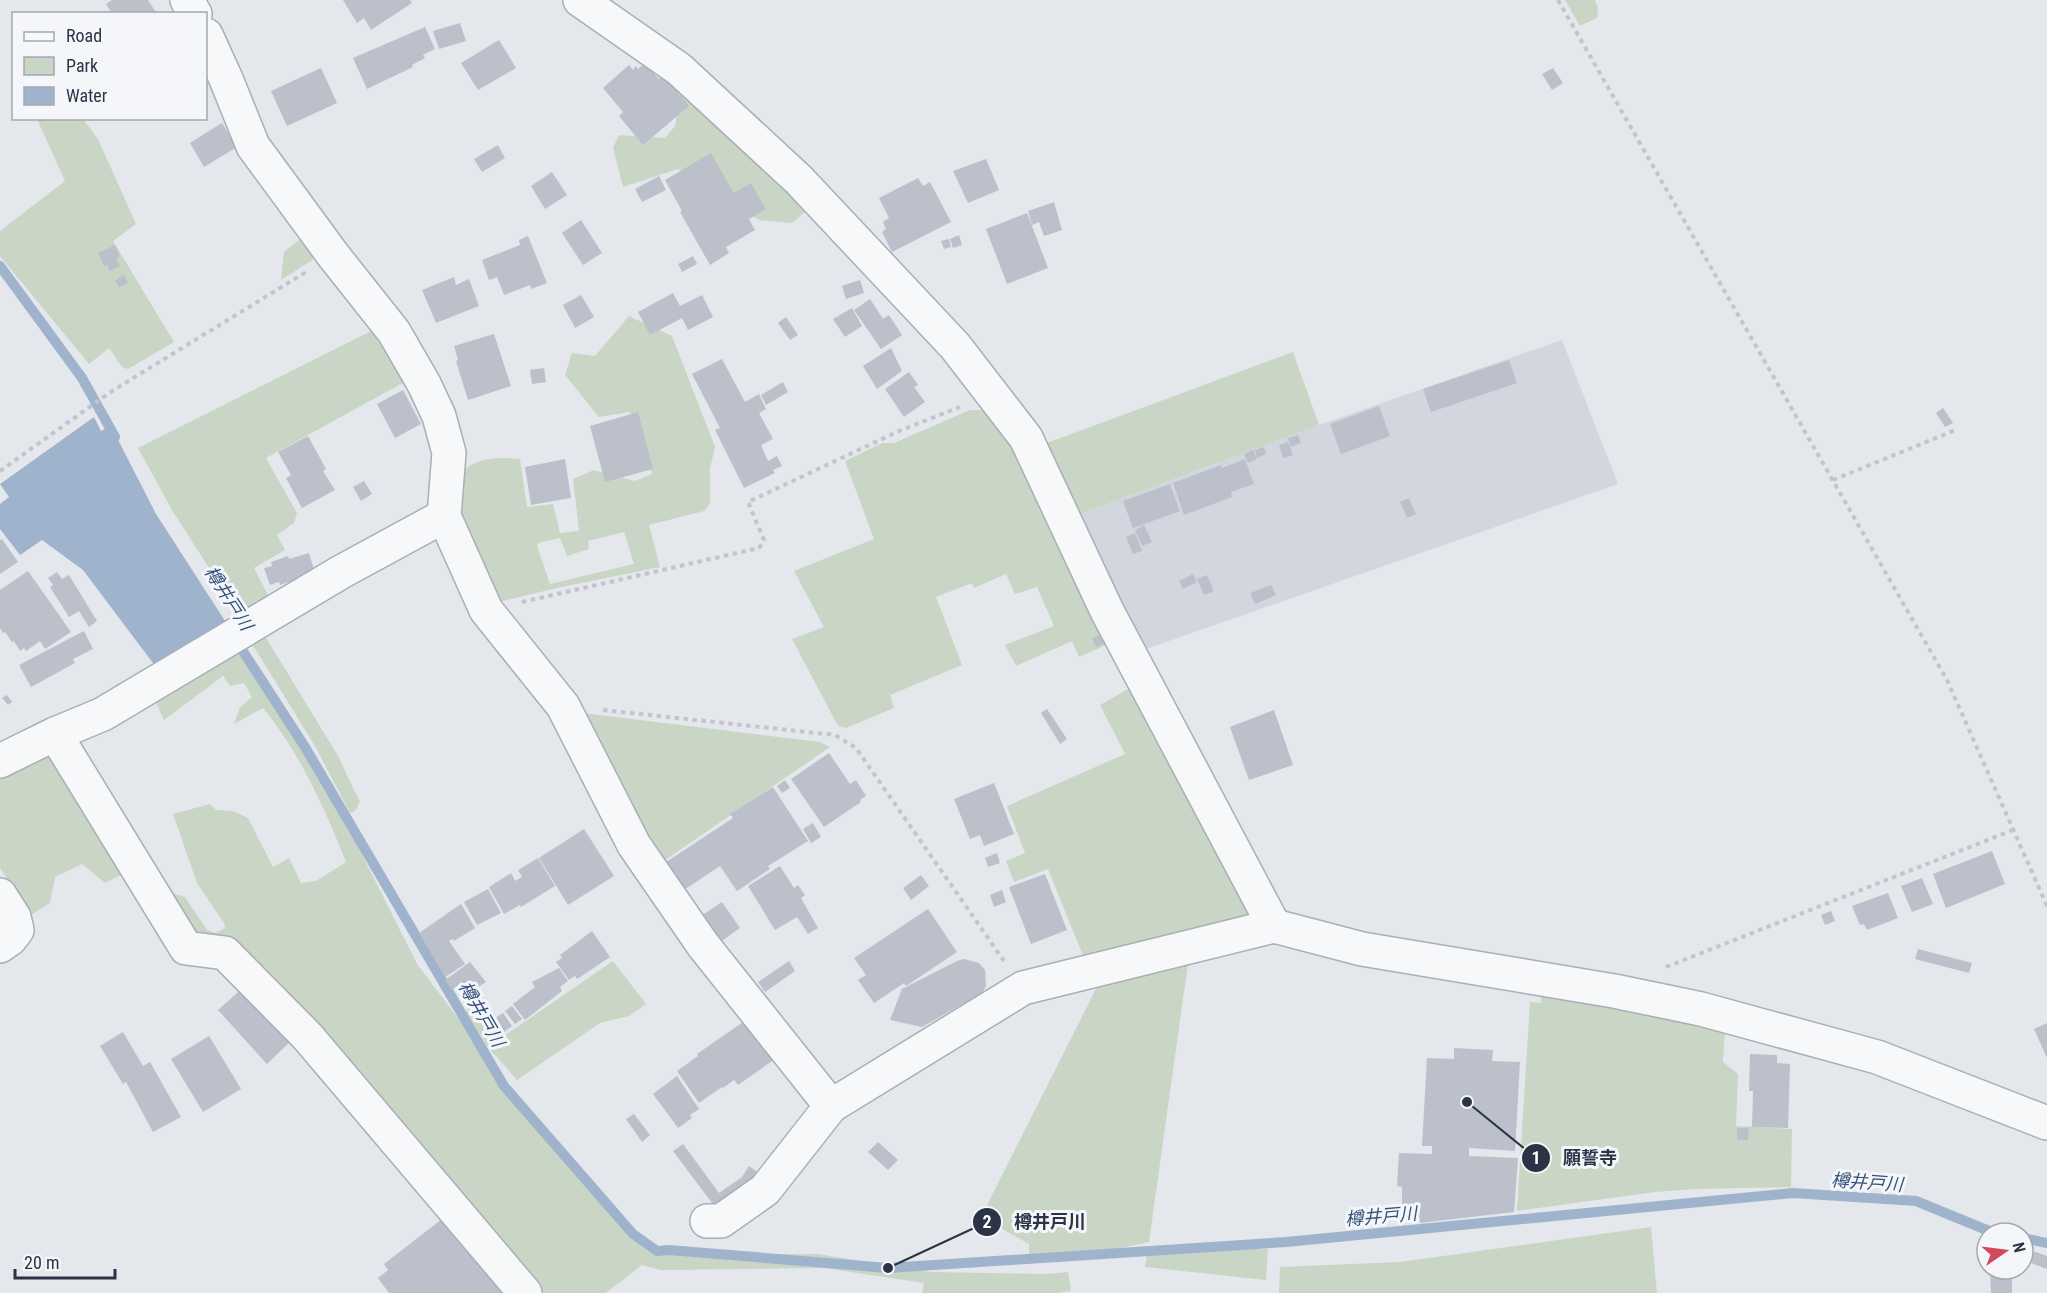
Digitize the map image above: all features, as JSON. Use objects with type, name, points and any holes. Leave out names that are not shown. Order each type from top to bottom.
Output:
[{"type":"street","points":[[580,0],[679,69],[799,180],[955,346],[1026,438],[1107,611],[1274,926]]},
{"type":"street","points":[[207,37],[253,146],[333,255],[394,332],[424,384],[439,416],[449,453],[444,516],[486,610],[563,706],[634,845],[703,945],[831,1106]]},
{"type":"street","points":[[0,761],[55,734],[104,714],[341,572],[444,516]]},
{"type":"street","points":[[55,734],[186,948],[225,953],[299,1028],[525,1293]]},
{"type":"street","points":[[0,895],[14,917],[17,930],[0,946]]},
{"type":"street","points":[[707,1221],[722,1221],[765,1190],[831,1106],[1023,988],[1274,926],[1362,949],[1614,991],[1701,1009],[1877,1057],[2047,1123]]},
{"type":"path","points":[[1558,0],[1947,680],[2047,906]]},
{"type":"path","points":[[0,471],[112,391],[333,255]]},
{"type":"path","points":[[486,610],[759,548],[764,540],[748,502],[899,431],[993,395]]},
{"type":"path","points":[[1833,480],[1958,429]]},
{"type":"path","points":[[563,706],[835,735],[856,748],[1023,988]]},
{"type":"path","points":[[1660,969],[2013,830]]},
{"type":"shaded area","points":[[1562,340],[1618,484],[1146,649],[1077,515],[1319,425]]},
{"type":"green space","points":[[1565,0],[1595,0],[1598,8],[1597,18],[1580,26]]},
{"type":"green space","points":[[682,85],[805,204],[805,212],[792,223],[759,220],[678,169],[623,187],[613,148],[619,135],[665,138],[675,126]]},
{"type":"green space","points":[[37,120],[84,120],[98,139],[136,224],[113,241],[174,342],[128,369],[122,367],[109,348],[89,364],[0,256],[0,231],[65,181]]},
{"type":"green space","points":[[307,234],[317,253],[311,261],[281,280],[284,252]]},
{"type":"green space","points":[[629,316],[672,336],[715,447],[710,468],[710,503],[704,511],[649,525],[660,567],[495,603],[461,531],[457,478],[467,467],[489,459],[520,459],[527,507],[553,504],[560,533],[579,531],[573,479],[594,470],[635,481],[652,474],[630,412],[599,417],[565,375],[572,353],[595,356]],"holes":[[[624,532],[634,564],[550,584],[537,546],[538,543],[560,538],[567,556],[589,549],[588,541]]]},
{"type":"green space","points":[[379,327],[412,378],[266,458],[297,513],[294,523],[277,535],[285,550],[254,568],[271,601],[241,618],[172,510],[138,448]]},
{"type":"green space","points":[[1293,352],[1319,425],[1077,515],[1039,446]]},
{"type":"green space","points":[[970,410],[988,410],[998,417],[1115,641],[1079,657],[1072,641],[1016,666],[1005,645],[1054,626],[1037,587],[1015,594],[1006,574],[974,588],[972,583],[936,597],[962,665],[890,695],[894,708],[846,728],[838,726],[792,639],[824,627],[794,571],[874,539],[845,461],[882,443],[894,443]]},
{"type":"green space","points":[[262,631],[338,756],[360,802],[355,811],[350,813],[315,746],[249,639]]},
{"type":"green space","points":[[240,644],[317,765],[417,964],[510,1087],[653,1255],[818,1254],[930,1272],[1046,1274],[1068,1272],[1071,1291],[1057,1293],[922,1293],[924,1283],[824,1268],[661,1270],[642,1265],[606,1293],[530,1293],[306,1028],[187,936],[69,735],[81,741],[79,742],[166,891],[185,897],[207,930],[216,933],[225,928],[224,923],[197,883],[173,814],[210,804],[216,810],[233,811],[248,818],[273,867],[289,858],[301,883],[316,881],[346,862],[300,763],[263,708],[234,724],[240,707],[252,697],[244,683],[230,686],[223,676],[164,720],[155,700]]},
{"type":"green space","points":[[1137,684],[1252,913],[1249,919],[1086,963],[1048,869],[1014,882],[1006,861],[1025,853],[1007,806],[1125,754],[1100,705]]},
{"type":"green space","points":[[583,713],[820,742],[830,747],[655,867]]},
{"type":"green space","points":[[42,750],[57,754],[129,871],[105,883],[82,864],[55,877],[50,903],[31,915],[0,868],[0,768]]},
{"type":"green space","points":[[1190,949],[1149,1242],[1063,1260],[1029,1261],[1029,1244],[981,1217],[1103,975]]},
{"type":"green space","points":[[613,961],[646,1004],[629,1016],[600,1023],[517,1080],[487,1046],[466,1011],[482,1000],[504,1036]]},
{"type":"green space","points":[[1541,991],[1725,1030],[1723,1062],[1738,1074],[1736,1126],[1792,1129],[1791,1187],[1655,1192],[1517,1211],[1530,1002],[1541,1003]]},
{"type":"green space","points":[[1651,1227],[1657,1293],[1279,1293],[1280,1267],[1400,1262]]},
{"type":"green space","points":[[1219,1249],[1268,1249],[1266,1280],[1145,1267],[1147,1254]]},
{"type":"water","points":[[94,417],[101,431],[111,426],[156,514],[227,624],[156,667],[83,570],[42,540],[20,555],[0,529],[0,504],[9,497],[0,484]]},
{"type":"building","points":[[112,0],[148,0],[156,12],[111,12],[106,4]]},
{"type":"building","points":[[343,0],[410,0],[412,3],[371,30],[364,18],[357,23]]},
{"type":"building","points":[[460,23],[466,41],[439,49],[433,31]]},
{"type":"building","points":[[425,27],[435,49],[423,55],[425,58],[412,65],[413,67],[367,89],[353,58]]},
{"type":"building","points":[[499,40],[516,68],[478,90],[461,63]]},
{"type":"building","points":[[645,63],[659,79],[663,75],[689,106],[643,145],[619,116],[623,112],[603,88],[629,65],[633,70],[636,66],[638,69]]},
{"type":"building","points":[[321,68],[337,103],[287,126],[271,91]]},
{"type":"building","points":[[1553,68],[1563,83],[1552,90],[1542,74]]},
{"type":"building","points":[[222,123],[237,147],[204,167],[190,143]]},
{"type":"building","points":[[498,145],[505,158],[482,172],[474,159]]},
{"type":"building","points":[[711,153],[734,193],[751,183],[766,209],[749,219],[755,230],[726,247],[729,253],[710,265],[665,180]]},
{"type":"building","points":[[986,159],[999,190],[968,203],[953,171]]},
{"type":"building","points":[[552,172],[567,195],[545,209],[531,186]]},
{"type":"building","points":[[659,176],[666,190],[642,202],[635,189]]},
{"type":"building","points":[[918,178],[923,186],[930,182],[951,222],[892,252],[882,232],[886,229],[883,222],[889,218],[879,198]]},
{"type":"building","points":[[1054,202],[1062,230],[1044,236],[1039,222],[1032,225],[1028,211]]},
{"type":"building","points":[[1027,213],[1048,268],[1007,284],[986,229]]},
{"type":"building","points":[[581,220],[602,253],[583,265],[562,233]]},
{"type":"building","points":[[959,235],[962,245],[953,248],[950,239]]},
{"type":"building","points":[[528,236],[547,283],[531,289],[530,285],[504,295],[497,277],[489,280],[482,260],[520,245],[519,240]]},
{"type":"building","points":[[949,239],[951,247],[944,249],[941,241]]},
{"type":"building","points":[[115,245],[120,256],[116,259],[120,266],[110,271],[107,265],[104,266],[98,253]]},
{"type":"building","points":[[693,256],[697,264],[682,272],[678,264]]},
{"type":"building","points":[[124,275],[128,283],[119,287],[115,281]]},
{"type":"building","points":[[454,277],[456,285],[469,279],[479,306],[436,323],[422,290]]},
{"type":"building","points":[[860,280],[864,293],[846,299],[842,286]]},
{"type":"building","points":[[673,293],[680,306],[702,295],[713,317],[688,330],[682,318],[650,335],[638,312]]},
{"type":"building","points":[[581,295],[594,317],[575,328],[563,305]]},
{"type":"building","points":[[870,299],[883,319],[889,315],[902,335],[881,349],[854,310]]},
{"type":"building","points":[[852,308],[862,326],[845,337],[833,319]]},
{"type":"building","points":[[786,317],[798,335],[790,340],[778,323]]},
{"type":"building","points":[[494,334],[511,386],[468,400],[456,361],[458,360],[454,346]]},
{"type":"building","points":[[891,348],[902,371],[877,389],[863,366]]},
{"type":"building","points":[[722,359],[745,402],[759,394],[766,409],[759,413],[773,439],[761,445],[768,461],[777,456],[782,466],[773,470],[775,473],[744,488],[715,430],[720,428],[692,374]]},
{"type":"building","points":[[1509,360],[1517,383],[1431,412],[1423,389]]},
{"type":"building","points":[[544,368],[546,382],[532,384],[530,370]]},
{"type":"building","points":[[909,372],[918,385],[914,387],[925,402],[904,417],[885,389]]},
{"type":"building","points":[[783,382],[788,392],[766,405],[761,395]]},
{"type":"building","points":[[403,390],[421,424],[395,438],[377,404]]},
{"type":"building","points":[[1379,406],[1390,436],[1341,454],[1330,424]]},
{"type":"building","points":[[1943,408],[1953,423],[1945,427],[1936,413]]},
{"type":"building","points":[[638,412],[653,469],[605,482],[590,426]]},
{"type":"building","points":[[1298,435],[1301,443],[1291,447],[1288,438]]},
{"type":"building","points":[[308,436],[326,469],[323,471],[335,490],[302,508],[286,478],[291,475],[278,452]]},
{"type":"building","points":[[1288,442],[1293,455],[1283,458],[1279,445]]},
{"type":"building","points":[[1264,447],[1266,454],[1257,458],[1255,450]]},
{"type":"building","points":[[1253,450],[1257,459],[1248,463],[1244,454]]},
{"type":"building","points":[[565,459],[571,498],[531,505],[525,467]]},
{"type":"building","points":[[1245,459],[1254,484],[1231,492],[1232,497],[1184,515],[1173,483],[1221,465],[1222,468]]},
{"type":"building","points":[[364,481],[372,494],[361,501],[353,487]]},
{"type":"building","points":[[1170,484],[1180,511],[1133,528],[1123,501]]},
{"type":"building","points":[[1409,498],[1416,514],[1407,518],[1400,502]]},
{"type":"building","points":[[1144,525],[1152,542],[1142,546],[1135,530]]},
{"type":"building","points":[[1135,533],[1142,551],[1133,554],[1126,537]]},
{"type":"building","points":[[2,539],[18,562],[0,574],[0,540]]},
{"type":"building","points":[[309,553],[315,573],[280,585],[279,582],[270,585],[264,568],[272,566],[271,562],[288,556],[289,559]]},
{"type":"building","points":[[28,571],[71,632],[45,649],[40,641],[26,651],[24,648],[20,651],[14,641],[12,642],[0,628],[0,590]]},
{"type":"building","points":[[57,572],[62,579],[69,575],[97,621],[89,627],[79,611],[69,617],[50,587],[53,585],[48,578]]},
{"type":"building","points":[[1193,574],[1197,582],[1183,589],[1179,581]]},
{"type":"building","points":[[1207,575],[1214,591],[1204,595],[1197,579]]},
{"type":"building","points":[[1271,585],[1276,595],[1255,604],[1250,593]]},
{"type":"building","points":[[84,631],[93,649],[73,659],[75,663],[31,687],[19,665]]},
{"type":"building","points":[[1105,632],[1109,641],[1096,647],[1092,638]]},
{"type":"building","points":[[7,695],[12,702],[8,705],[2,698]]},
{"type":"building","points":[[1047,709],[1067,739],[1060,744],[1041,713]]},
{"type":"building","points":[[1274,710],[1293,765],[1249,780],[1230,727]]},
{"type":"building","points":[[829,753],[850,784],[856,780],[866,796],[860,800],[861,802],[824,827],[791,779]]},
{"type":"building","points":[[785,780],[790,788],[782,793],[777,786]]},
{"type":"building","points":[[994,783],[1014,834],[984,846],[980,835],[970,839],[954,799]]},
{"type":"building","points":[[773,787],[808,841],[768,866],[770,869],[737,891],[720,866],[681,892],[663,864],[733,818],[730,814]]},
{"type":"building","points":[[813,823],[821,837],[811,843],[803,829]]},
{"type":"building","points":[[584,829],[614,876],[568,905],[539,858]]},
{"type":"building","points":[[1992,851],[2005,884],[1946,908],[1933,874]]},
{"type":"building","points":[[997,853],[1000,863],[988,867],[985,858]]},
{"type":"building","points":[[538,858],[555,886],[521,907],[520,905],[504,914],[489,887],[511,873],[515,881],[522,877],[518,870]]},
{"type":"building","points":[[780,866],[794,888],[798,885],[805,895],[801,898],[818,928],[808,934],[797,917],[775,930],[748,886]]},
{"type":"building","points":[[1045,874],[1067,930],[1031,944],[1009,887]]},
{"type":"building","points":[[921,875],[929,886],[911,900],[903,888]]},
{"type":"building","points":[[1922,878],[1933,904],[1912,912],[1901,886]]},
{"type":"building","points":[[488,889],[501,913],[477,925],[464,902]]},
{"type":"building","points":[[1002,890],[1006,902],[994,907],[990,895]]},
{"type":"building","points":[[1888,893],[1898,918],[1867,930],[1864,924],[1860,925],[1852,906]]},
{"type":"building","points":[[722,902],[740,928],[716,945],[698,918]]},
{"type":"building","points":[[461,904],[475,928],[454,941],[453,939],[449,941],[465,964],[445,977],[419,933]]},
{"type":"building","points":[[928,909],[957,952],[906,986],[904,983],[874,1003],[858,980],[866,975],[854,958]]},
{"type":"building","points":[[1831,911],[1835,921],[1825,925],[1821,915]]},
{"type":"building","points":[[592,931],[610,957],[577,979],[575,976],[569,980],[556,962],[562,958],[560,955]]},
{"type":"building","points":[[1918,949],[1972,963],[1969,973],[1915,959]]},
{"type":"building","points":[[964,959],[979,963],[985,970],[986,986],[982,993],[922,1027],[890,1020],[902,989]]},
{"type":"building","points":[[789,961],[795,971],[765,992],[758,982]]},
{"type":"building","points":[[470,962],[486,982],[467,994],[460,984],[452,990],[445,980]]},
{"type":"building","points":[[559,968],[568,981],[560,987],[562,991],[525,1020],[513,1004],[535,987],[532,982]]},
{"type":"building","points":[[244,987],[292,1040],[267,1064],[218,1010]]},
{"type":"building","points":[[512,1006],[522,1019],[515,1024],[505,1011]]},
{"type":"building","points":[[503,1013],[512,1026],[504,1032],[495,1018]]},
{"type":"building","points":[[746,1020],[775,1059],[738,1085],[734,1080],[699,1103],[677,1071]]},
{"type":"building","points":[[2047,1023],[2047,1058],[2034,1029]]},
{"type":"building","points":[[123,1032],[143,1066],[150,1062],[181,1117],[153,1132],[126,1082],[123,1084],[100,1046]]},
{"type":"building","points":[[209,1036],[241,1089],[203,1112],[171,1059]]},
{"type":"building","points":[[1454,1048],[1493,1050],[1492,1061],[1520,1062],[1515,1151],[1469,1148],[1469,1156],[1518,1158],[1514,1212],[1420,1223],[1420,1218],[1402,1217],[1402,1187],[1397,1186],[1399,1153],[1432,1154],[1432,1146],[1422,1146],[1427,1058],[1454,1059]]},
{"type":"building","points":[[1750,1054],[1777,1055],[1777,1063],[1790,1064],[1788,1128],[1752,1127],[1753,1091],[1749,1091]]},
{"type":"building","points":[[677,1076],[699,1109],[690,1115],[692,1118],[678,1128],[653,1094]]},
{"type":"building","points":[[634,1114],[650,1135],[642,1142],[626,1119]]},
{"type":"building","points":[[1737,1128],[1749,1128],[1748,1140],[1737,1140]]},
{"type":"building","points":[[878,1142],[898,1160],[888,1170],[868,1152]]},
{"type":"building","points":[[683,1144],[719,1193],[742,1177],[749,1166],[760,1174],[718,1211],[673,1151]]},
{"type":"building","points":[[451,1212],[511,1293],[389,1293],[378,1278],[388,1270],[384,1264]]},
{"type":"building","points":[[2035,1252],[2047,1256],[2047,1269],[2035,1264]]},
{"type":"building","points":[[1990,1281],[2012,1281],[2012,1293],[1991,1293]]},
{"type":"waterway","name":"樽井戸川","points":[[0,266],[82,378],[115,437]]},
{"type":"waterway","name":"樽井戸川","points":[[235,639],[305,747],[504,1086],[633,1234],[657,1251],[669,1250],[888,1268],[1286,1242],[1793,1193],[1916,1201],[1975,1225]]},
{"type":"waterway","name":"樽井戸川","points":[[2035,1240],[2047,1243]]},
{"type":"place","name":"願誓寺","points":[[1467,1102]]},
{"type":"place","name":"樽井戸川","points":[[888,1268]]}]
